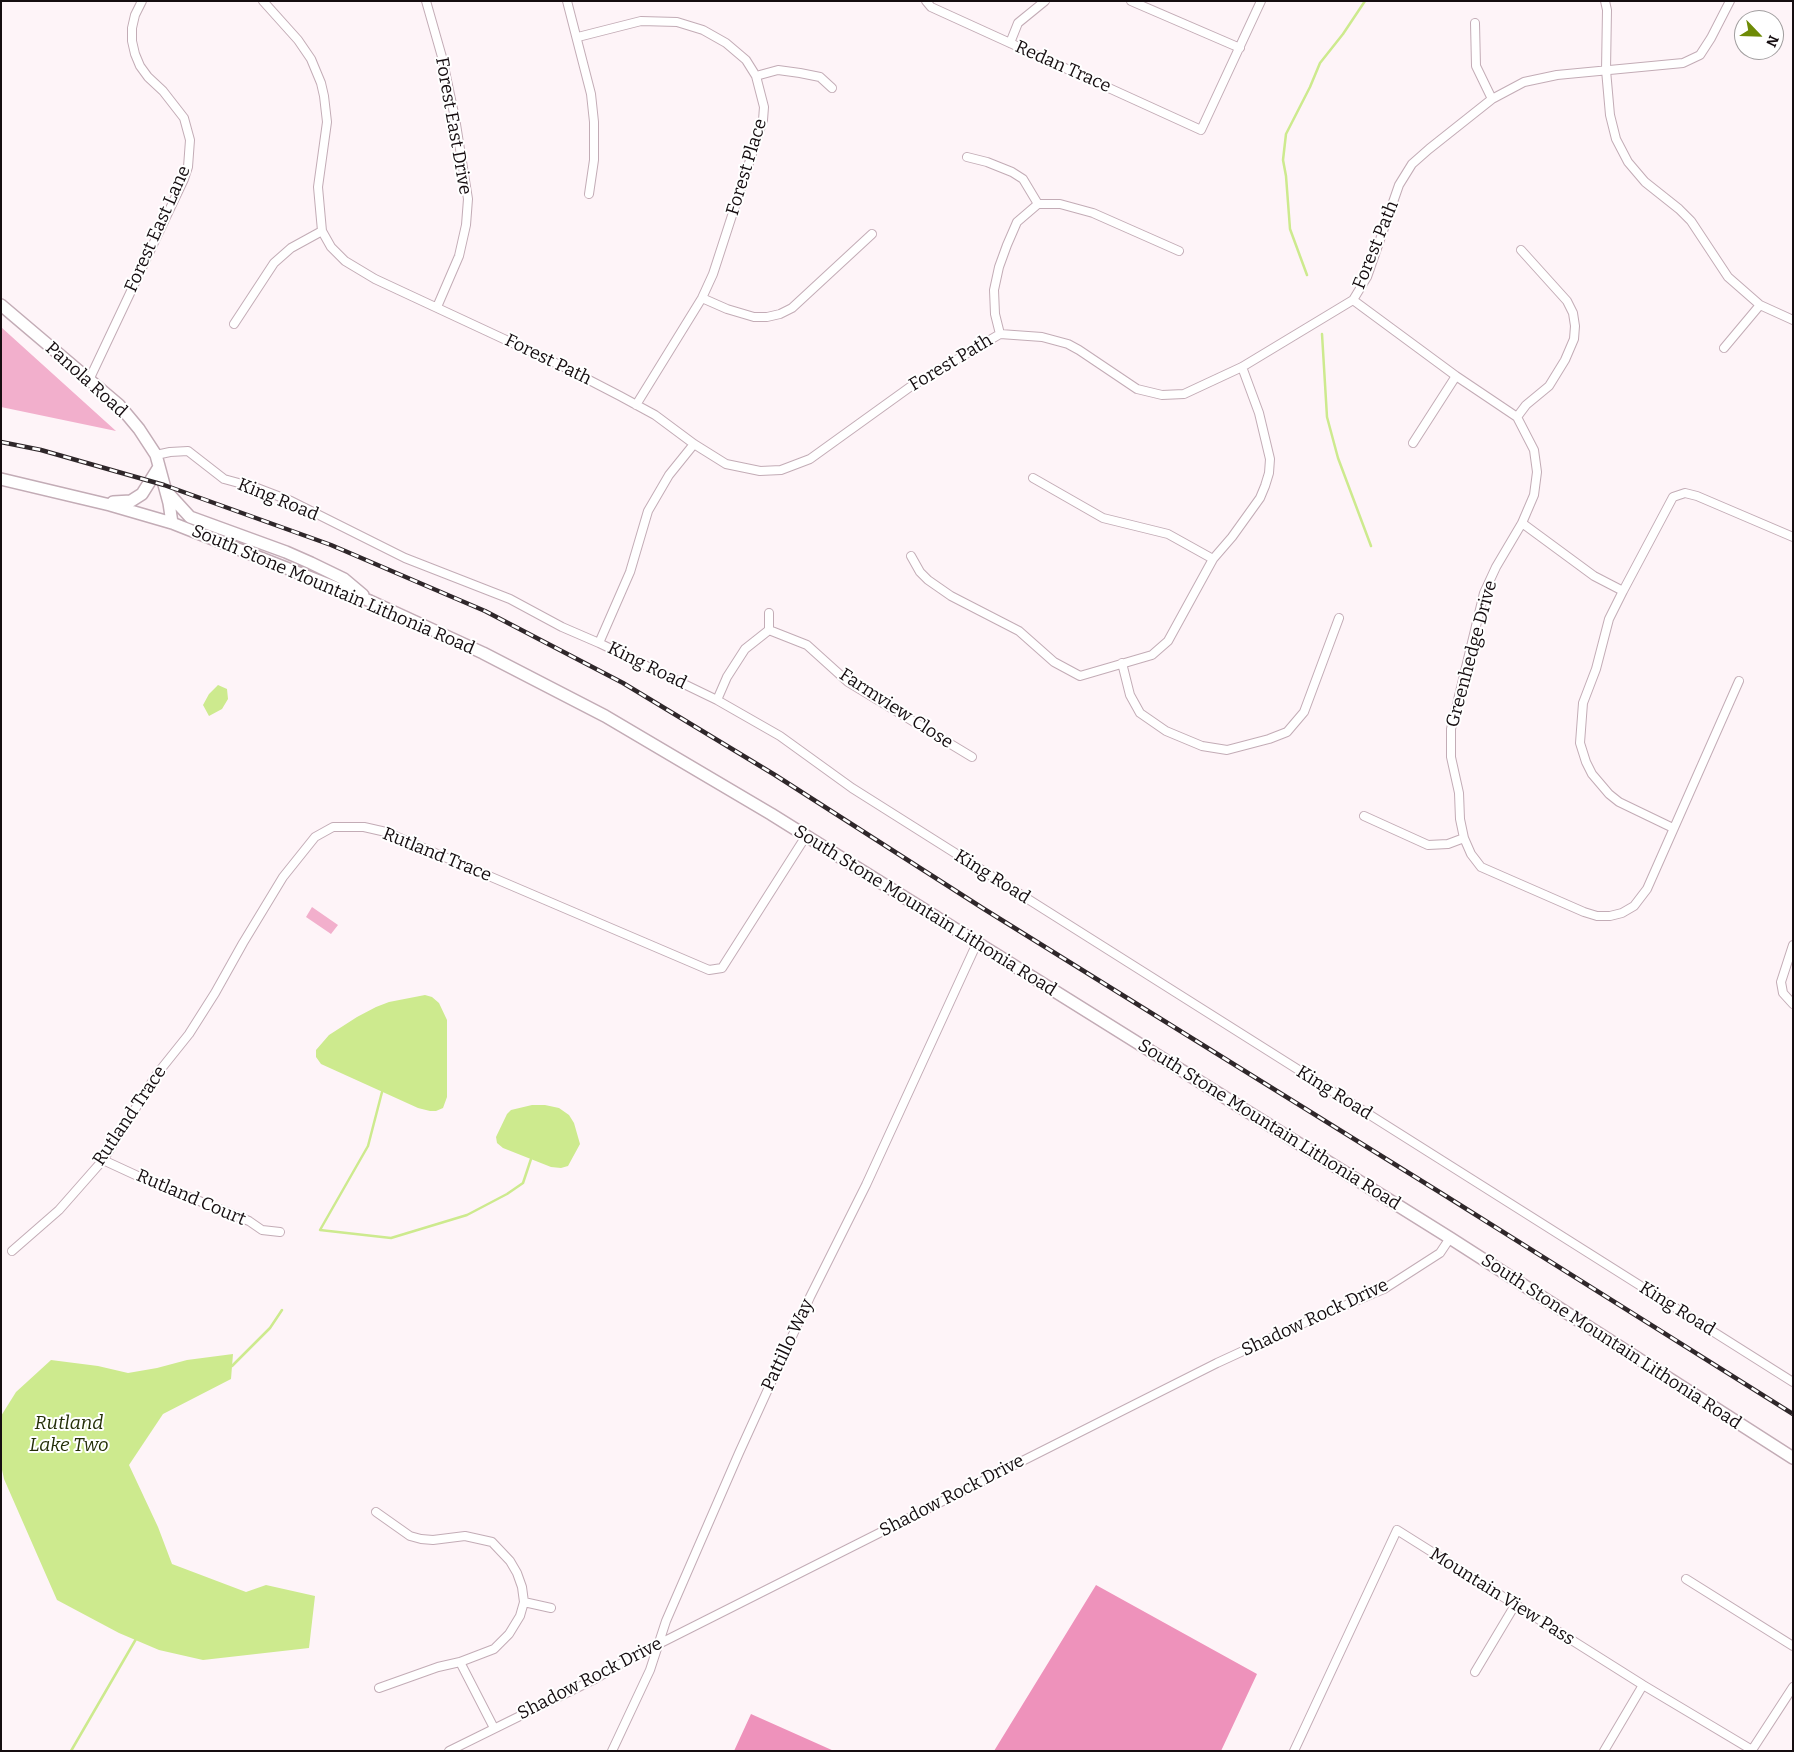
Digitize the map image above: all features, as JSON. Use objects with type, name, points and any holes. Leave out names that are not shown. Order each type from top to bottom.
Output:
[{"type":"main road","name":"Panola Road","points":[[1,305],[119,405],[139,430],[156,456],[172,524]]},
{"type":"main road","points":[[104,503],[131,501],[136,498],[142,494],[159,467]]},
{"type":"main road","name":"South Stone Mountain Lithonia Road","points":[[1,479],[104,503],[172,524],[370,601],[483,653],[582,704],[671,754],[806,836],[1450,1238],[1793,1458]]},
{"type":"main road","points":[[166,492],[190,517],[311,563],[344,579],[370,601]]},
{"type":"street","name":"Forest East Lane","points":[[90,380],[188,167],[190,140],[184,118],[162,90],[148,77],[140,66],[135,54],[132,28],[135,15],[142,1]]},
{"type":"street","name":"Forest Path","points":[[264,1],[298,40],[311,59],[321,83],[327,122],[318,188],[322,230],[331,247],[345,261],[375,279],[564,367],[655,414],[694,444],[726,464],[760,471],[781,470],[810,459],[910,388],[1000,334],[1042,336],[1068,344],[1137,389],[1162,395],[1184,394],[1242,366],[1353,300],[1367,277],[1400,185],[1412,164],[1429,148],[1492,99],[1524,82],[1557,75],[1647,68],[1682,63],[1700,54],[1711,38],[1730,1]]},
{"type":"street","name":"Forest East Drive","points":[[426,1],[442,57],[455,118],[468,199],[466,225],[459,256],[437,307]]},
{"type":"street","points":[[568,1],[591,94],[594,122],[594,160],[589,194]]},
{"type":"street","name":"Redan Trace","points":[[926,1],[931,7],[1201,130],[1240,48]]},
{"type":"street","points":[[1010,43],[1018,23],[1045,1]]},
{"type":"street","points":[[1131,1],[1240,48],[1261,1]]},
{"type":"street","points":[[1605,1],[1607,10],[1606,70],[1610,115],[1616,138],[1628,162],[1645,182],[1691,221],[1728,277],[1760,305],[1793,320]]},
{"type":"street","name":"Forest Place","points":[[578,37],[641,21],[677,22],[703,30],[726,43],[746,60],[756,76],[764,107],[763,120],[713,274],[702,298],[636,404]]},
{"type":"street","points":[[1476,23],[1476,66],[1492,99]]},
{"type":"street","points":[[756,76],[778,70],[800,73],[820,77],[832,88]]},
{"type":"street","points":[[967,157],[987,162],[1012,172],[1023,179],[1038,204]]},
{"type":"street","points":[[1000,334],[994,314],[994,290],[999,267],[1017,222],[1038,204],[1060,204],[1093,213],[1179,251]]},
{"type":"street","points":[[234,324],[274,263],[291,248],[322,230]]},
{"type":"street","points":[[702,298],[727,309],[754,317],[780,314],[792,308],[872,234]]},
{"type":"street","points":[[1517,417],[1526,405],[1548,386],[1565,360],[1574,339],[1575,326],[1573,313],[1568,301],[1521,250]]},
{"type":"street","name":"Greenhedge Drive","points":[[1353,300],[1456,376],[1517,417],[1534,450],[1537,472],[1534,495],[1522,523],[1496,567],[1484,593],[1451,729],[1451,757],[1459,793],[1460,819],[1464,838],[1471,854],[1481,868],[1597,916],[1610,916],[1622,913],[1634,906],[1647,889],[1739,682]]},
{"type":"street","points":[[1724,348],[1760,305]]},
{"type":"street","points":[[911,556],[920,572],[928,580],[951,596],[1019,631],[1054,662],[1080,676],[1152,655],[1168,641],[1213,559],[1232,537],[1260,498],[1269,474],[1270,459],[1259,413],[1242,366]]},
{"type":"street","points":[[1413,443],[1456,376]]},
{"type":"street","points":[[599,643],[630,572],[648,511],[669,475],[694,444]]},
{"type":"street","name":"King Road","points":[[156,456],[170,452],[188,451],[224,479],[257,488],[291,501],[405,558],[510,599],[717,700],[780,736],[852,788],[1793,1382]]},
{"type":"street","points":[[1033,478],[1103,518],[1168,534],[1213,559]]},
{"type":"street","points":[[1673,828],[1619,802],[1609,794],[1592,774],[1580,743],[1583,703],[1596,669],[1609,619],[1672,497],[1685,493],[1705,499],[1793,537]]},
{"type":"street","points":[[1522,523],[1594,576],[1623,591]]},
{"type":"street","points":[[717,700],[727,677],[745,649],[769,630],[768,613]]},
{"type":"street","points":[[1122,663],[1130,696],[1140,713],[1166,731],[1202,746],[1227,750],[1269,739],[1287,732],[1304,712],[1339,618]]},
{"type":"street","name":"Farmview Close","points":[[769,630],[807,645],[848,682],[972,757]]},
{"type":"street","points":[[1364,816],[1428,845],[1448,844],[1464,838]]},
{"type":"street","name":"Rutland Trace","points":[[12,1250],[59,1210],[103,1160],[157,1074],[189,1034],[283,877],[314,838],[333,827],[364,827],[386,832],[710,970],[722,968],[806,836]]},
{"type":"street","name":"Pattillo Way","points":[[612,1751],[650,1670],[657,1645],[738,1453],[810,1297],[866,1185],[977,943]]},
{"type":"street","points":[[1793,945],[1781,982],[1783,993],[1793,1004]]},
{"type":"street","name":"Rutland Court","points":[[103,1160],[145,1180],[249,1221],[262,1230],[280,1232]]},
{"type":"street","name":"Shadow Rock Drive","points":[[449,1751],[1217,1363],[1384,1289],[1440,1253],[1450,1238]]},
{"type":"street","points":[[376,1512],[410,1536],[421,1539],[433,1540],[465,1536],[492,1542],[510,1561],[517,1573],[522,1587],[524,1602],[520,1616],[509,1634],[494,1648],[460,1662],[438,1667],[379,1688]]},
{"type":"street","name":"Mountain View Pass","points":[[1294,1751],[1397,1530],[1643,1685],[1752,1750],[1793,1687]]},
{"type":"street","points":[[1686,1578],[1793,1646]]},
{"type":"street","points":[[524,1602],[551,1608]]},
{"type":"street","points":[[1475,1672],[1515,1605]]},
{"type":"street","points":[[460,1662],[494,1728]]},
{"type":"street","points":[[1604,1751],[1643,1685]]},
{"type":"shaded area","points":[[1,327],[116,431],[1,407]]},
{"type":"shaded area","points":[[312,907],[338,925],[331,934],[306,917]]},
{"type":"shaded area","points":[[1096,1585],[1257,1674],[1221,1751],[994,1751]]},
{"type":"shaded area","points":[[751,1714],[834,1751],[734,1751]]},
{"type":"water","points":[[218,685],[227,689],[228,699],[222,709],[209,716],[203,705],[209,694]]},
{"type":"water","points":[[425,995],[432,997],[439,1003],[447,1020],[447,1097],[443,1108],[430,1111],[418,1108],[321,1064],[316,1057],[316,1050],[329,1035],[357,1017],[389,1002]]},
{"type":"water","points":[[532,1105],[559,1108],[569,1115],[574,1123],[580,1144],[568,1166],[561,1168],[551,1167],[503,1148],[497,1143],[496,1137],[507,1114],[511,1110]]},
{"type":"water","name":"Rutland Lake Two","points":[[233,1354],[231,1379],[163,1414],[129,1465],[158,1527],[172,1564],[246,1592],[266,1585],[315,1596],[309,1648],[203,1660],[159,1650],[119,1633],[57,1600],[4,1479],[1,1465],[1,1416],[16,1392],[51,1360],[98,1366],[128,1373],[187,1360]]},
{"type":"waterway","points":[[1307,275],[1290,229],[1283,160],[1286,134],[1320,63],[1343,34],[1365,1]]},
{"type":"waterway","points":[[1322,334],[1327,417],[1338,458],[1371,546]]},
{"type":"waterway","points":[[382,1092],[368,1146],[320,1230],[391,1238],[467,1215],[507,1194],[523,1183],[531,1159]]},
{"type":"waterway","points":[[232,1366],[270,1328],[282,1310]]},
{"type":"waterway","points":[[71,1751],[136,1639]]},
{"type":"railway","points":[[1,442],[41,450],[164,485],[331,545],[485,611],[623,683],[775,775],[984,909],[1793,1414]]}]
